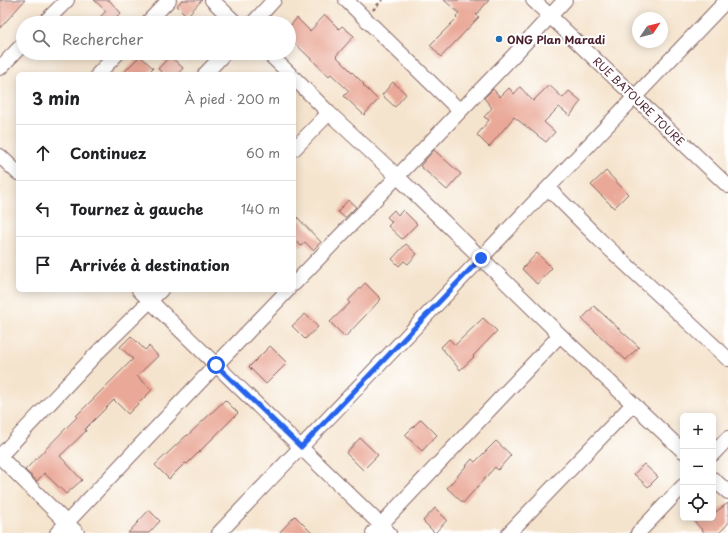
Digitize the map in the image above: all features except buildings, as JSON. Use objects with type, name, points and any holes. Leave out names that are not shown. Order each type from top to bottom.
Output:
[{"type":"street","points":[[51,16],[67,0]]},
{"type":"street","points":[[154,16],[169,0]]},
{"type":"street","points":[[212,0],[229,16]]},
{"type":"street","points":[[259,16],[274,0]]},
{"type":"street","points":[[346,0],[460,111]]},
{"type":"street","name":"RUE BATOURE TOURE","points":[[533,0],[728,186]]},
{"type":"street","points":[[296,282],[565,0]]},
{"type":"street","points":[[219,533],[634,97],[725,6]]},
{"type":"street","points":[[0,68],[16,51]]},
{"type":"street","points":[[100,72],[111,60]]},
{"type":"street","points":[[207,72],[218,60]]},
{"type":"street","points":[[275,60],[288,72]]},
{"type":"street","points":[[296,80],[398,176],[560,335],[681,449]]},
{"type":"street","points":[[296,147],[329,112]]},
{"type":"street","points":[[0,156],[15,166]]},
{"type":"street","points":[[548,188],[600,240],[728,359]]},
{"type":"street","points":[[141,292],[301,447],[381,530],[560,335]]},
{"type":"street","points":[[77,533],[0,457],[99,351],[159,292]]},
{"type":"street","points":[[57,533],[286,292]]},
{"type":"street","points":[[510,533],[633,404]]},
{"type":"street","points":[[716,451],[728,438]]},
{"type":"street","points":[[716,482],[728,492]]},
{"type":"street","points":[[638,533],[680,489]]},
{"type":"place","name":"ONG Plan Maradi","points":[[499,39]]},
{"type":"route","points":[[216,365],[301,447],[481,258]]}]
